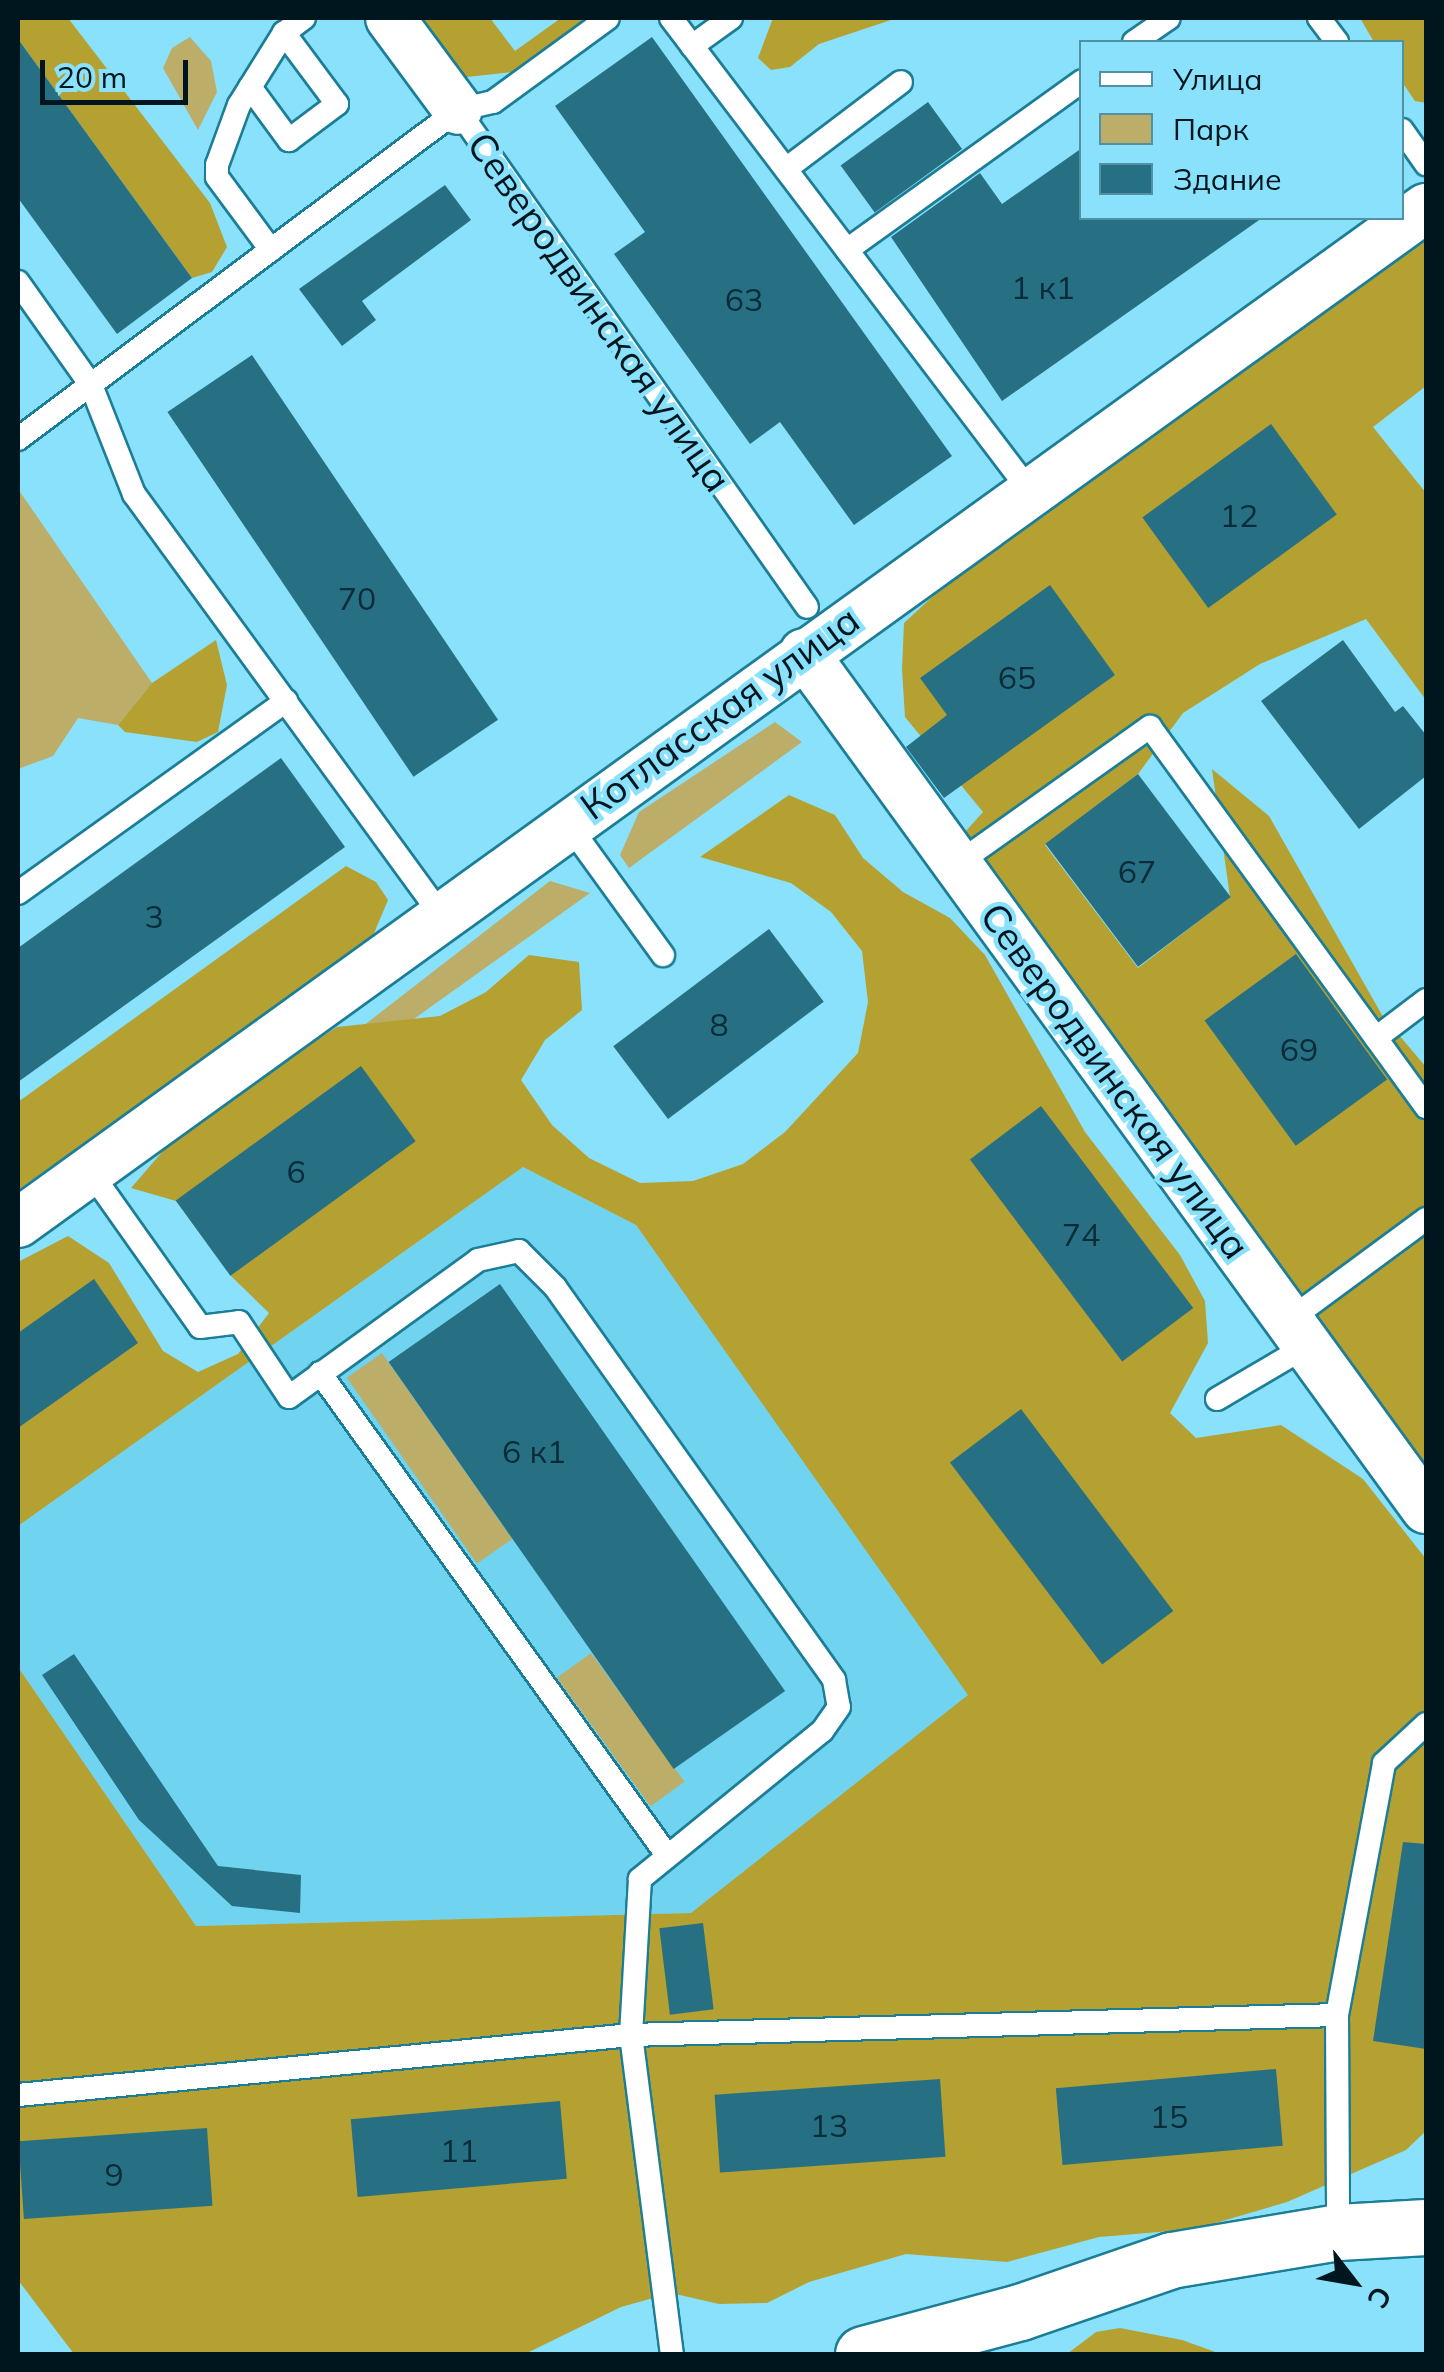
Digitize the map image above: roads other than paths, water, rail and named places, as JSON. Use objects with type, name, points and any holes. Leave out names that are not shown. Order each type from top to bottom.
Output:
[{"type":"street","name":"Северодвинская улица","points":[[390,18],[458,110]]},
{"type":"street","name":"Котласская улица","points":[[18,1222],[568,824],[805,630],[1029,490],[1426,208]]},
{"type":"street","name":"Северодвинская улица","points":[[805,630],[957,864],[1426,1510]]},
{"type":"street","points":[[863,2354],[944,2344],[1172,2260],[1338,2232],[1426,2227]]},
{"type":"lane","points":[[271,250],[217,177],[222,140],[284,33],[304,18]]},
{"type":"lane","points":[[18,439],[458,110],[493,102],[608,18]]},
{"type":"lane","points":[[671,18],[1029,490]]},
{"type":"lane","points":[[692,46],[731,18]]},
{"type":"lane","points":[[1137,40],[1169,18]]},
{"type":"lane","points":[[1318,18],[1335,40]]},
{"type":"lane","points":[[250,87],[289,140],[337,104],[284,33]]},
{"type":"lane","points":[[786,169],[900,82]]},
{"type":"lane","points":[[847,250],[1079,83]]},
{"type":"lane","name":"Северодвинская улица","points":[[458,110],[805,630]]},
{"type":"lane","points":[[1404,133],[1426,164]]},
{"type":"lane","points":[[18,282],[91,384],[134,494],[442,916]]},
{"type":"lane","points":[[18,893],[286,702]]},
{"type":"lane","points":[[957,864],[1150,727],[1426,1106]]},
{"type":"lane","points":[[568,824],[664,954]]},
{"type":"lane","points":[[1376,1038],[1426,1000]]},
{"type":"lane","points":[[89,1170],[200,1327],[238,1322],[289,1397],[478,1260],[519,1252],[555,1287],[834,1680],[839,1707],[822,1731],[640,1879],[631,2035],[672,2354]]},
{"type":"lane","points":[[1217,1399],[1426,1220]]},
{"type":"lane","points":[[320,1373],[667,1855]]},
{"type":"lane","points":[[1338,2232],[1337,2015],[1384,1763],[1426,1724]]},
{"type":"lane","points":[[18,2095],[631,2035],[1337,2015]]}]
